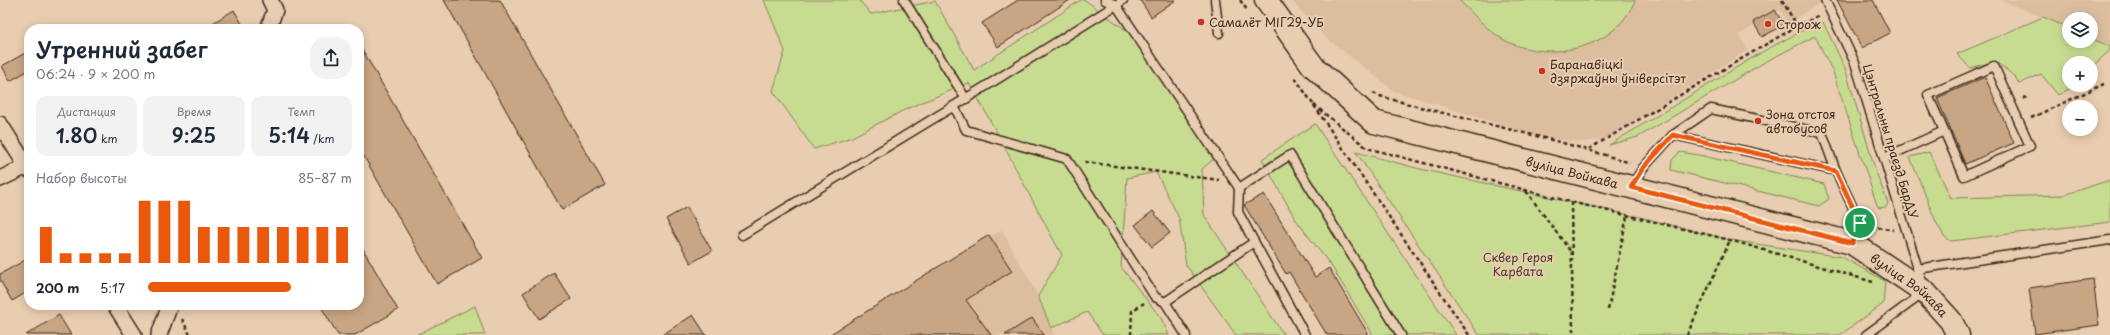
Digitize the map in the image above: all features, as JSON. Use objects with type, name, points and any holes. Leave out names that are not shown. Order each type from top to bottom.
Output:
[{"type":"main road","name":"вуліца Войкава","points":[[1266,0],[1313,66],[1374,122],[1852,243],[1925,292],[1954,328]]},
{"type":"street","points":[[270,0],[274,10],[270,24]]},
{"type":"street","points":[[0,124],[24,161]]},
{"type":"street","points":[[0,179],[24,169]]},
{"type":"street","points":[[118,310],[134,335]]},
{"type":"street","points":[[160,335],[168,310]]},
{"type":"lane","points":[[904,0],[966,99]]},
{"type":"lane","points":[[1105,0],[1116,5],[1237,185],[1238,212],[1305,335]]},
{"type":"lane","points":[[742,234],[966,99],[1123,0]]},
{"type":"lane","points":[[1215,0],[1219,34]]},
{"type":"lane","name":"Цэнтральны праезд БарДУ","points":[[1825,0],[1855,62],[1925,292]]},
{"type":"lane","points":[[1994,66],[2030,146],[1964,176],[1944,131],[1928,95],[1994,66]]},
{"type":"lane","points":[[954,106],[966,130],[1066,159],[1154,297],[1165,302],[1186,335]]},
{"type":"lane","points":[[1631,187],[1643,168],[1673,135],[1711,110],[1822,133],[1836,171],[1860,223],[1852,243]]},
{"type":"lane","points":[[1884,158],[1944,131]]},
{"type":"lane","points":[[1673,135],[1836,171]]},
{"type":"lane","points":[[1237,185],[1290,155],[1401,335]]},
{"type":"lane","points":[[1917,269],[2110,240]]},
{"type":"lane","points":[[1165,302],[1254,242]]},
{"type":"lane","points":[[1866,335],[1925,292]]},
{"type":"path","points":[[1782,0],[1797,26]]},
{"type":"path","points":[[1589,149],[1797,26],[1830,11]]},
{"type":"path","points":[[2020,123],[2104,84]]},
{"type":"path","points":[[1366,88],[1380,96],[1443,115],[1589,149],[1643,168]]},
{"type":"path","points":[[1469,335],[1313,104],[1366,148],[1571,202],[1730,240],[1874,283]]},
{"type":"path","points":[[1066,159],[1237,185]]},
{"type":"path","points":[[1525,190],[1572,252]]},
{"type":"path","points":[[1571,202],[1573,335]]},
{"type":"path","points":[[1608,310],[1627,216]]},
{"type":"path","points":[[1860,223],[1906,233]]},
{"type":"path","points":[[1687,335],[1730,240]]},
{"type":"path","points":[[1131,335],[1132,310],[1154,297]]},
{"type":"shaded area","name":"Баранавіцкі дзяржаўны ўніверсітэт","points":[[1291,0],[1824,0],[1788,23],[1780,10],[1739,35],[1748,50],[1604,140],[1579,142],[1544,138],[1394,91],[1323,35]]},
{"type":"shaded area","points":[[2001,0],[2110,0],[2110,47],[2098,41],[2098,12],[2062,12],[2062,25]]},
{"type":"shaded area","points":[[1002,230],[1038,296],[1054,335],[829,335]]},
{"type":"green space","points":[[764,0],[859,0],[871,14],[935,1],[974,70],[1081,0],[1085,0],[1138,39],[1217,156],[1202,169],[1204,215],[1284,335],[1236,335],[1186,265],[1179,218],[1156,172],[1127,178],[1121,267],[1161,318],[1169,335],[1103,335],[1087,312],[1051,328],[1038,296],[1062,255],[969,83],[908,108],[852,137],[814,149],[773,91],[785,51]]},
{"type":"green space","points":[[1459,0],[1635,0],[1626,17],[1613,30],[1598,40],[1581,47],[1544,51],[1525,48],[1508,42],[1494,34]]},
{"type":"green space","points":[[2043,17],[2062,25],[2062,48],[2098,48],[2098,41],[2110,47],[2110,50],[2098,61],[2098,56],[2062,56],[2062,92],[2063,92],[2058,95],[2041,74],[2019,84],[2016,78],[1996,61],[1970,68],[1957,54]]},
{"type":"green space","points":[[1823,22],[1845,68],[1876,172],[1888,203],[1886,207],[1879,208],[1877,205],[1833,72],[1815,36],[1765,62],[1638,137],[1609,145],[1762,52],[1807,28]]},
{"type":"green space","points":[[1315,124],[1456,335],[1373,335],[1332,267],[1296,220],[1262,159]]},
{"type":"green space","name":"Сквер Героя Карвата","points":[[1356,152],[1420,169],[1644,218],[1730,240],[1842,257],[1885,281],[1883,304],[1840,335],[1479,335]]},
{"type":"green space","points":[[1680,152],[1824,184],[1829,199],[1819,206],[1671,170],[1672,160]]},
{"type":"green space","points":[[1929,152],[1951,198],[2063,195],[2110,180],[2110,222],[1951,241],[1944,236],[1936,222],[1910,157]]},
{"type":"green space","points":[[475,306],[485,335],[416,335]]},
{"type":"building","points":[[444,0],[500,0],[605,185],[562,210]]},
{"type":"building","points":[[1018,0],[1070,0],[998,47],[982,23]]},
{"type":"building","points":[[1140,0],[1176,0],[1151,17]]},
{"type":"building","points":[[1837,0],[1873,0],[1890,33],[1862,48]]},
{"type":"building","points":[[234,10],[242,24],[211,24]]},
{"type":"building","name":"Сторож","points":[[1775,10],[1784,25],[1762,37],[1753,22]]},
{"type":"building","points":[[364,53],[482,258],[437,284],[364,157]]},
{"type":"building","points":[[24,54],[24,73],[10,81],[2,66]]},
{"type":"building","points":[[1985,77],[2014,143],[1965,164],[1937,98]]},
{"type":"building","points":[[1264,194],[1315,277],[1329,268],[1369,335],[1327,335],[1289,272],[1286,274],[1244,205]]},
{"type":"building","points":[[687,207],[712,251],[691,263],[666,219]]},
{"type":"building","points":[[1153,211],[1170,233],[1152,247],[1135,225]]},
{"type":"building","points":[[989,235],[1012,271],[966,300],[991,335],[829,335]]},
{"type":"building","points":[[364,251],[398,310],[355,335],[338,335],[323,310],[364,310]]},
{"type":"building","points":[[24,261],[24,294],[12,301],[0,280],[0,274]]},
{"type":"building","points":[[554,273],[571,299],[539,319],[523,293]]},
{"type":"building","points":[[2093,279],[2099,325],[2035,334],[2029,288]]},
{"type":"building","points":[[59,315],[71,335],[26,335]]},
{"type":"building","points":[[693,315],[706,335],[662,335]]},
{"type":"building","points":[[1032,318],[1044,335],[1005,335]]},
{"type":"place","name":"Самалёт МІГ29-УБ","points":[[1201,22]]},
{"type":"place","name":"Сторож","points":[[1768,24]]},
{"type":"place","name":"Баранавіцкі дзяржаўны ўніверсітэт","points":[[1542,71]]},
{"type":"place","name":"Зона отстоя автобусов","points":[[1758,121]]},
{"type":"route","points":[[1673,135],[1836,171],[1860,223],[1852,243],[1631,187],[1643,168],[1673,135]]}]
